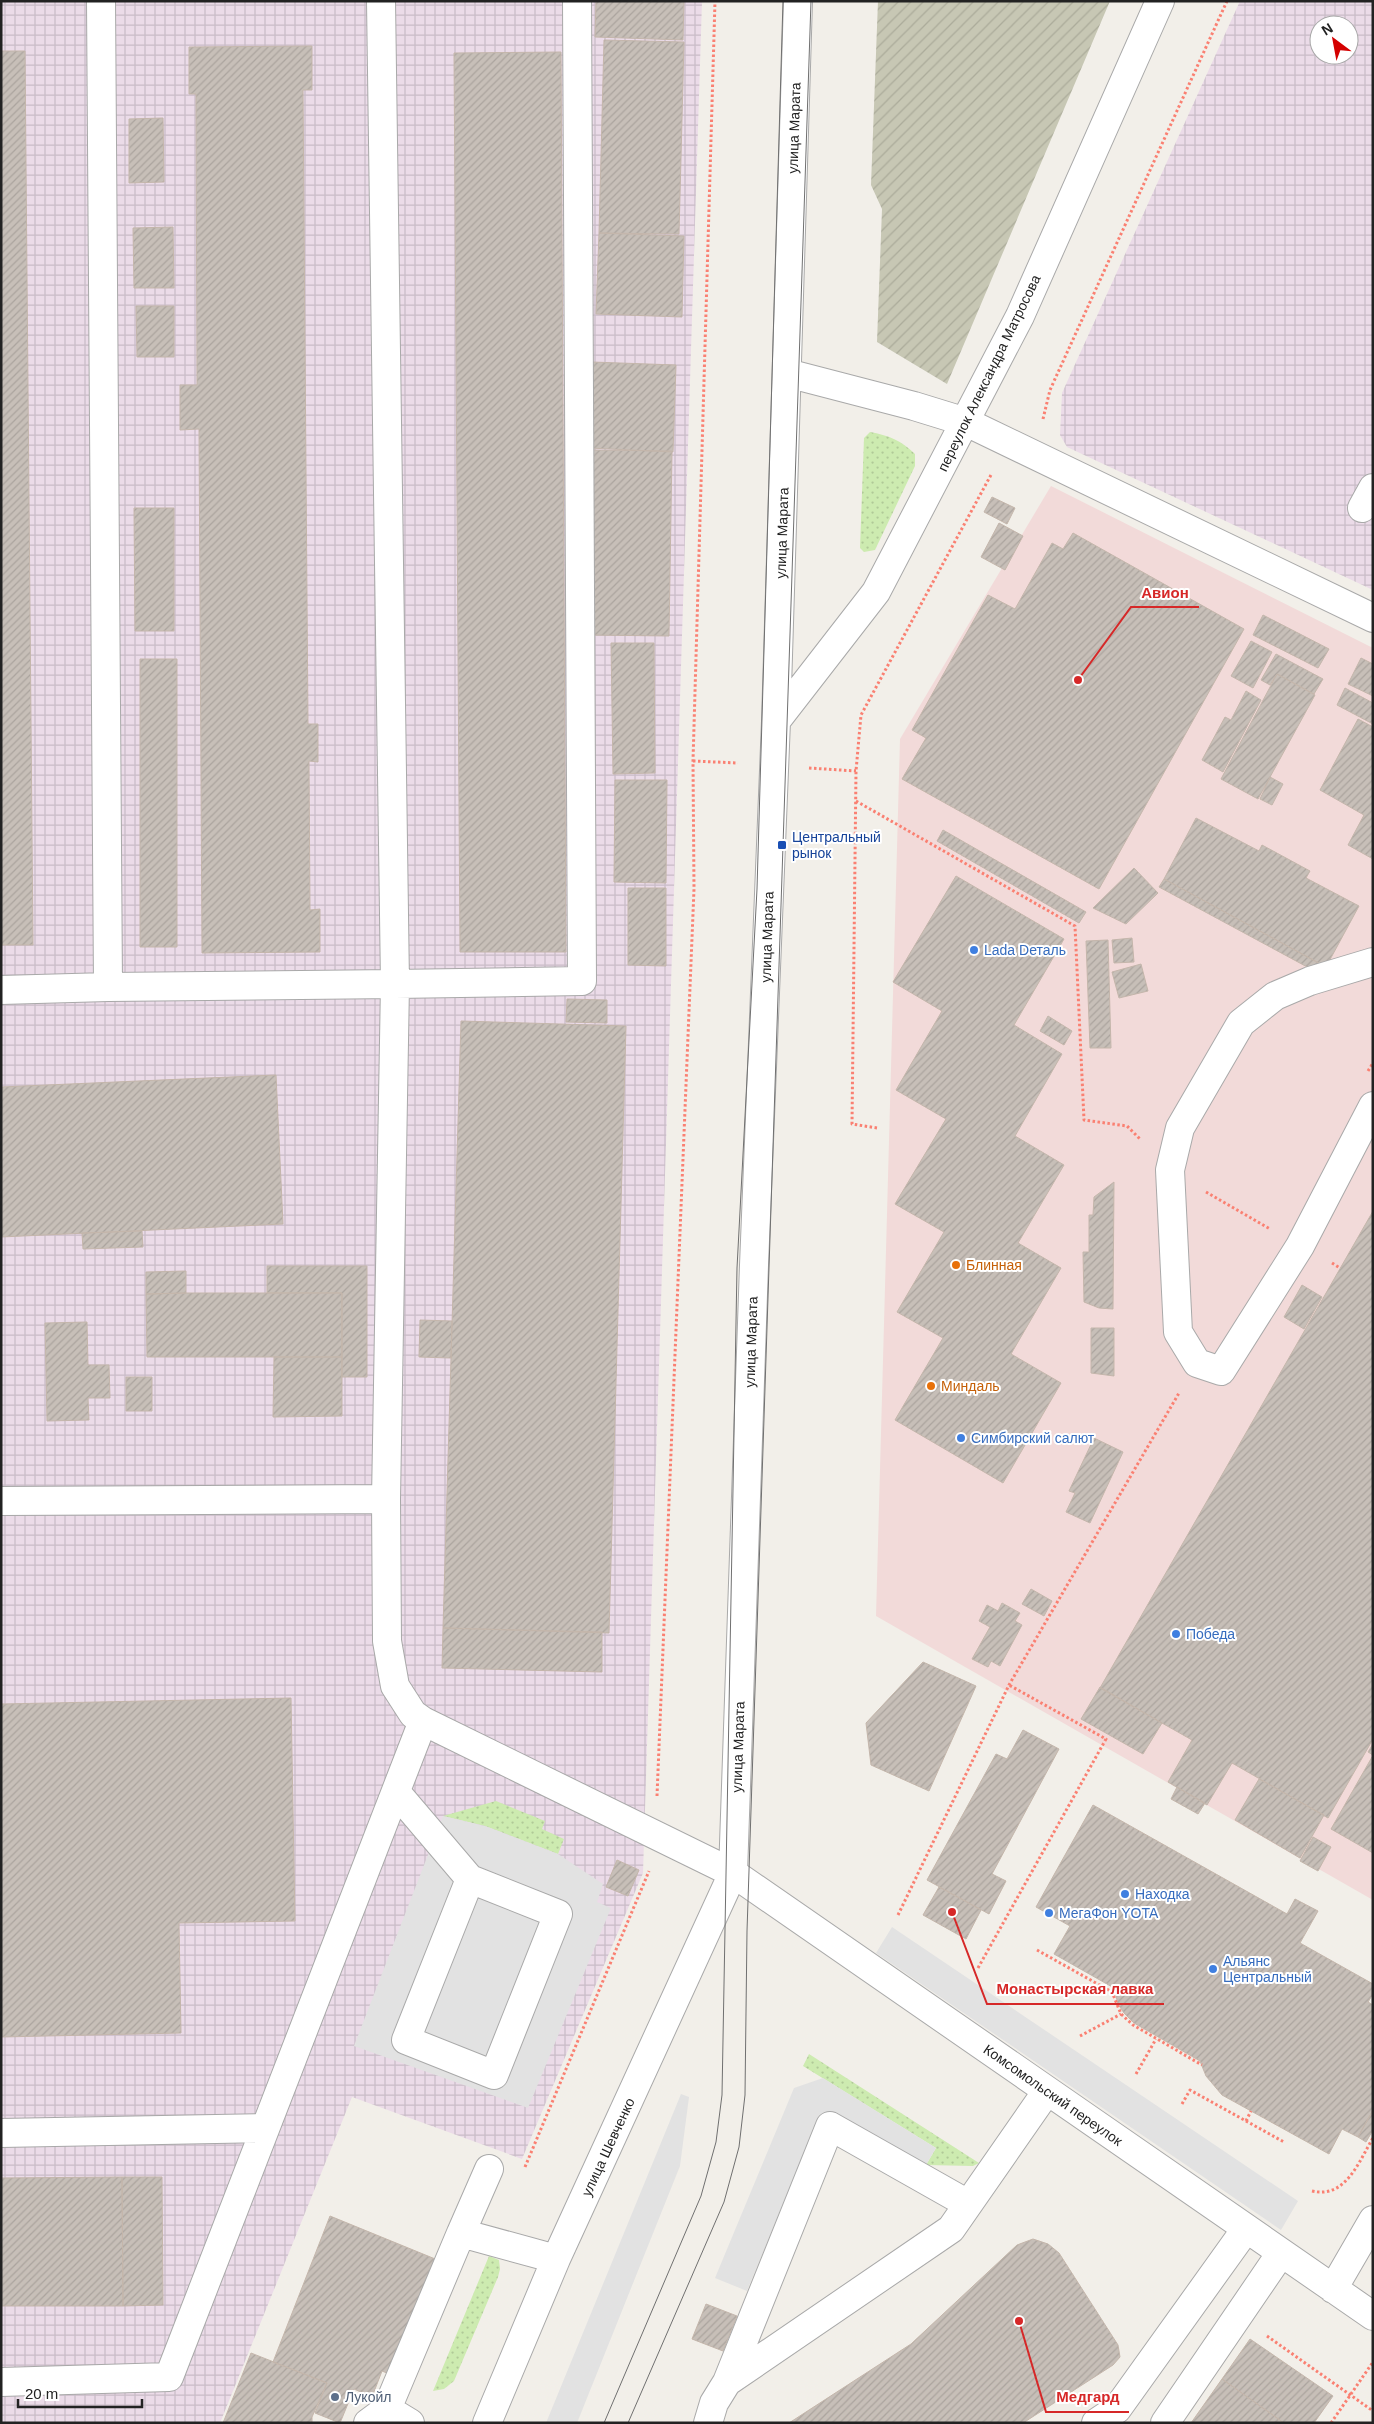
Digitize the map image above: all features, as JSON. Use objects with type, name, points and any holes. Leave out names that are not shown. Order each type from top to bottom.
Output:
[{"type":"street","points":[[102,1],[108,987]]},
{"type":"street","name":"Комсомольский переулок","points":[[381,1],[395,984],[386,1499],[387,1641],[395,1686],[402,1700],[413,1714],[423,1721],[734,1874],[1373,2316]]},
{"type":"street","points":[[1,990],[582,981],[577,1]]},
{"type":"street","name":"улица Марата","points":[[734,1874],[753,1275],[776,721],[798,1]]},
{"type":"street","name":"переулок Александра Матросова","points":[[776,721],[876,592],[1020,316],[1160,1]]},
{"type":"street","points":[[787,373],[914,406],[966,422],[1373,618]]},
{"type":"street","points":[[1373,962],[1310,981],[1275,996],[1240,1023],[1180,1128],[1170,1170],[1178,1332],[1197,1363],[1221,1371],[1300,1246],[1373,1106]]},
{"type":"street","points":[[1,1501],[386,1499]]},
{"type":"street","points":[[1,2382],[169,2377],[423,1721]]},
{"type":"street","points":[[396,1792],[470,1879],[558,1914],[494,2075],[406,2040],[470,1879]]},
{"type":"street","name":"улица Шевченко","points":[[487,2423],[556,2259],[734,1874]]},
{"type":"street","points":[[727,2382],[951,2229],[1047,2091]]},
{"type":"street","points":[[708,2423],[714,2403],[727,2382],[830,2126],[968,2204]]},
{"type":"street","points":[[1,2133],[265,2128]]},
{"type":"street","points":[[410,2423],[377,2416],[461,2233],[488,2169]]},
{"type":"street","points":[[1333,2288],[1373,2220]]},
{"type":"street","points":[[1096,2423],[1117,2409],[1246,2229]]},
{"type":"street","points":[[461,2233],[556,2259]]},
{"type":"street","points":[[1165,2423],[1281,2253]]},
{"type":"path","points":[[524,2168],[655,1857],[694,889],[693,760],[715,1]]},
{"type":"path","points":[[1041,429],[1050,390],[1227,1]]},
{"type":"path","points":[[877,1128],[852,1124],[856,801],[861,715],[1009,442]]},
{"type":"path","points":[[856,801],[1074,926],[1084,1120],[1127,1126],[1170,1170],[1340,1268]]},
{"type":"path","points":[[1363,1080],[1373,1063]]},
{"type":"path","points":[[898,1915],[1009,1685],[1197,1363]]},
{"type":"path","points":[[978,1968],[1106,1739],[1009,1685]]},
{"type":"path","points":[[1038,1950],[1112,1992],[1121,2014],[1132,2025],[1202,2065]]},
{"type":"path","points":[[1080,2036],[1121,2014]]},
{"type":"path","points":[[1136,2074],[1156,2039]]},
{"type":"path","points":[[1182,2104],[1190,2090],[1284,2142]]},
{"type":"path","points":[[1246,2121],[1252,2111]]},
{"type":"path","points":[[1312,2191],[1327,2191],[1341,2186],[1350,2179],[1373,2138]]},
{"type":"path","points":[[1239,2315],[1373,2411]]},
{"type":"path","points":[[1332,2423],[1373,2362]]},
{"type":"shaded area","points":[[1,1],[702,1],[643,1873],[522,2159],[352,2097],[220,2423],[1,2423]]},
{"type":"shaded area","points":[[878,1],[1110,1],[947,384],[877,342],[882,209],[871,185]]},
{"type":"shaded area","points":[[1240,1],[1373,1],[1373,590],[1067,447],[1060,435],[1062,393]]},
{"type":"shaded area","name":"Центральный рынок","points":[[1051,486],[1373,648],[1373,1900],[876,1616],[900,739]]},
{"type":"shaded area","points":[[443,1816],[485,1826],[558,1854],[603,1884],[597,1902],[611,1908],[528,2108],[354,2046]]},
{"type":"shaded area","points":[[892,1927],[1298,2201],[1281,2230],[876,1953]]},
{"type":"shaded area","points":[[823,2078],[936,2148],[923,2170],[828,2113],[819,2116],[747,2291],[715,2278],[794,2088]]},
{"type":"shaded area","points":[[681,2094],[689,2097],[680,2166],[577,2423],[546,2423]]},
{"type":"green space","points":[[870,432],[900,442],[915,454],[915,466],[875,550],[864,552],[860,548],[864,438]]},
{"type":"green space","points":[[496,1801],[545,1821],[542,1829],[564,1839],[558,1854],[485,1826],[443,1816]]},
{"type":"green space","points":[[809,2054],[979,2163],[973,2166],[926,2165],[936,2148],[803,2066]]},
{"type":"green space","points":[[489,2256],[499,2260],[500,2269],[498,2277],[454,2381],[444,2389],[433,2391]]},
{"type":"building","points":[[596,1],[684,1],[683,40],[595,37]]},
{"type":"building","points":[[604,40],[684,42],[679,234],[599,233]]},
{"type":"building","points":[[312,46],[312,90],[303,90],[308,724],[318,724],[318,762],[309,761],[310,910],[320,909],[320,952],[202,953],[199,429],[180,430],[180,385],[197,385],[196,94],[189,94],[189,47]]},
{"type":"building","points":[[1,51],[25,51],[33,945],[1,945]]},
{"type":"building","points":[[561,52],[566,952],[460,952],[454,53]]},
{"type":"building","points":[[163,118],[164,182],[129,183],[129,119]]},
{"type":"building","points":[[173,227],[174,288],[134,288],[133,228]]},
{"type":"building","points":[[599,233],[684,236],[682,317],[596,314]]},
{"type":"building","points":[[136,306],[174,306],[174,357],[137,357]]},
{"type":"building","points":[[592,362],[676,365],[673,452],[589,448]]},
{"type":"building","points":[[593,450],[672,451],[669,636],[589,635]]},
{"type":"building","points":[[992,497],[1015,508],[1007,524],[984,512]]},
{"type":"building","points":[[134,508],[174,508],[174,631],[135,631]]},
{"type":"building","points":[[999,523],[1023,536],[1005,570],[981,557]]},
{"type":"building","points":[[1073,533],[1244,629],[1099,889],[902,779],[926,738],[912,730],[988,595],[1015,609],[1052,543],[1063,549]]},
{"type":"building","points":[[1263,615],[1329,649],[1318,668],[1253,635]]},
{"type":"building","points":[[1251,641],[1272,652],[1253,688],[1231,676]]},
{"type":"building","points":[[611,643],[654,643],[655,773],[613,774]]},
{"type":"building","points":[[1276,654],[1323,679],[1314,694],[1277,674],[1270,685],[1261,680]]},
{"type":"building","points":[[1361,658],[1373,664],[1373,696],[1348,684]]},
{"type":"building","points":[[140,659],[177,659],[177,947],[140,947]]},
{"type":"building","points":[[1277,674],[1315,695],[1258,799],[1221,779]]},
{"type":"building","points":[[1345,688],[1373,703],[1373,724],[1337,705]]},
{"type":"building","points":[[1246,691],[1261,700],[1223,772],[1202,760],[1225,717],[1231,720]]},
{"type":"building","points":[[1358,719],[1373,727],[1373,859],[1348,845],[1364,815],[1320,790]]},
{"type":"building","points":[[1270,777],[1283,784],[1272,805],[1260,799]]},
{"type":"building","points":[[615,780],[667,780],[666,883],[614,882]]},
{"type":"building","points":[[1196,818],[1259,851],[1262,845],[1310,871],[1306,878],[1359,906],[1326,967],[1164,879]]},
{"type":"building","points":[[943,830],[1086,912],[1079,923],[937,841]]},
{"type":"building","points":[[1134,868],[1158,893],[1126,924],[1093,908]]},
{"type":"building","points":[[956,876],[1064,939],[1014,1025],[1062,1054],[1015,1136],[1064,1165],[1018,1243],[1061,1268],[1011,1354],[1061,1383],[1003,1483],[895,1420],[943,1338],[897,1312],[944,1232],[895,1204],[946,1119],[896,1090],[942,1011],[893,982]]},
{"type":"building","points":[[1164,879],[1326,967],[1322,975],[1159,887]]},
{"type":"building","points":[[628,888],[666,888],[666,966],[628,965]]},
{"type":"building","points":[[1132,938],[1134,962],[1114,963],[1112,940]]},
{"type":"building","points":[[1108,940],[1111,1048],[1090,1048],[1086,941]]},
{"type":"building","points":[[1141,964],[1148,991],[1119,998],[1112,972]]},
{"type":"building","points":[[567,999],[607,1000],[607,1023],[566,1022]]},
{"type":"building","points":[[1048,1016],[1072,1031],[1064,1045],[1040,1031]]},
{"type":"building","points":[[461,1021],[626,1026],[609,1633],[443,1628]]},
{"type":"building","points":[[276,1075],[283,1224],[1,1237],[1,1087]]},
{"type":"building","points":[[1114,1182],[1113,1309],[1099,1308],[1084,1302],[1083,1252],[1089,1252],[1089,1215],[1093,1215],[1094,1197]]},
{"type":"building","points":[[1373,1211],[1373,1739],[1328,1818],[1232,1763],[1207,1805],[1168,1782],[1192,1740],[1100,1688]]},
{"type":"building","points":[[142,1231],[143,1247],[83,1249],[82,1233]]},
{"type":"building","points":[[267,1266],[367,1266],[367,1377],[342,1377],[342,1293],[267,1293]]},
{"type":"building","points":[[186,1271],[186,1293],[146,1294],[146,1272]]},
{"type":"building","points":[[1302,1285],[1322,1297],[1304,1329],[1284,1317]]},
{"type":"building","points":[[342,1293],[342,1357],[147,1357],[146,1294]]},
{"type":"building","points":[[420,1320],[452,1321],[451,1358],[419,1357]]},
{"type":"building","points":[[87,1322],[88,1365],[109,1365],[110,1398],[88,1398],[89,1420],[47,1421],[45,1323]]},
{"type":"building","points":[[1091,1328],[1114,1328],[1114,1376],[1091,1373]]},
{"type":"building","points":[[274,1357],[342,1357],[342,1416],[273,1417]]},
{"type":"building","points":[[126,1377],[152,1377],[152,1411],[126,1411]]},
{"type":"building","points":[[1094,1438],[1123,1452],[1090,1523],[1066,1512],[1075,1493],[1069,1491]]},
{"type":"building","points":[[1031,1589],[1052,1601],[1044,1616],[1022,1604]]},
{"type":"building","points":[[1002,1603],[1020,1613],[1015,1621],[1022,1625],[1000,1666],[991,1661],[988,1667],[972,1659],[990,1627],[979,1621],[987,1605],[998,1611]]},
{"type":"building","points":[[443,1628],[602,1632],[602,1672],[442,1668]]},
{"type":"building","points":[[923,1662],[976,1686],[929,1791],[871,1765],[866,1723]]},
{"type":"building","points":[[1100,1687],[1162,1723],[1143,1754],[1081,1719]]},
{"type":"building","points":[[291,1698],[295,1921],[179,1923],[181,2033],[1,2037],[1,1704]]},
{"type":"building","points":[[1023,1730],[1059,1749],[992,1874],[1006,1881],[989,1914],[927,1880],[996,1754],[1007,1759]]},
{"type":"building","points":[[1373,1744],[1373,1755],[1368,1752]]},
{"type":"building","points":[[1373,1757],[1373,1853],[1331,1829]]},
{"type":"building","points":[[1259,1779],[1324,1815],[1300,1858],[1235,1820]]},
{"type":"building","points":[[1177,1787],[1205,1803],[1198,1814],[1171,1799]]},
{"type":"building","name":"Альянс Центральный","points":[[1093,1805],[1287,1914],[1295,1899],[1318,1911],[1300,1943],[1373,1984],[1373,1994],[1368,2002],[1373,2005],[1373,2110],[1358,2137],[1342,2129],[1329,2154],[1222,2095],[1206,2076],[1200,2061],[1134,2023],[1118,2004],[1114,1988],[1054,1954],[1070,1926],[1036,1907]]},
{"type":"building","points":[[1313,1837],[1331,1847],[1318,1871],[1300,1861]]},
{"type":"building","points":[[617,1860],[639,1870],[628,1896],[606,1887]]},
{"type":"building","points":[[939,1887],[981,1910],[966,1939],[923,1915]]},
{"type":"building","points":[[1373,2110],[1373,2130],[1366,2142],[1358,2137]]},
{"type":"building","points":[[122,2177],[123,2306],[1,2306],[1,2178]]},
{"type":"building","points":[[122,2177],[162,2177],[163,2305],[123,2306]]},
{"type":"building","points":[[330,2216],[445,2263],[399,2378],[382,2371],[372,2397],[354,2389],[340,2423],[315,2413],[327,2383],[273,2362]]},
{"type":"building","points":[[1033,2239],[1048,2244],[1059,2253],[1118,2345],[1120,2357],[1113,2365],[1023,2423],[789,2423],[911,2344],[1017,2245]]},
{"type":"building","points":[[706,2304],[737,2316],[723,2351],[692,2339]]},
{"type":"building","points":[[1250,2339],[1333,2396],[1314,2423],[1284,2423],[1222,2379]]},
{"type":"building","points":[[251,2353],[327,2383],[312,2417],[312,2423],[223,2423]]},
{"type":"building","points":[[1222,2379],[1284,2423],[1191,2423]]},
{"type":"tram line","points":[[604,2423],[701,2196],[716,2142],[722,2095],[737,1268],[757,889],[783,1]]},
{"type":"tram line","points":[[628,2423],[724,2202],[739,2147],[745,2095],[747,1931],[811,1]]},
{"type":"place","name":"Авион","points":[[1078,680]]},
{"type":"place","name":"Центральный рынок","points":[[782,845]]},
{"type":"place","name":"Lada Dеталь","points":[[974,950]]},
{"type":"place","name":"Блинная","points":[[956,1265]]},
{"type":"place","name":"Миндаль","points":[[931,1386]]},
{"type":"place","name":"Симбирский салют","points":[[961,1438]]},
{"type":"place","name":"Победа","points":[[1176,1634]]},
{"type":"place","name":"Находка","points":[[1125,1894]]},
{"type":"place","name":"Монастырская лавка","points":[[952,1912]]},
{"type":"place","name":"МегаФон YOTA","points":[[1049,1913]]},
{"type":"place","name":"Альянс Центральный","points":[[1213,1969]]},
{"type":"place","name":"Медгард","points":[[1019,2321]]},
{"type":"place","name":"Лукойл","points":[[335,2397]]}]
